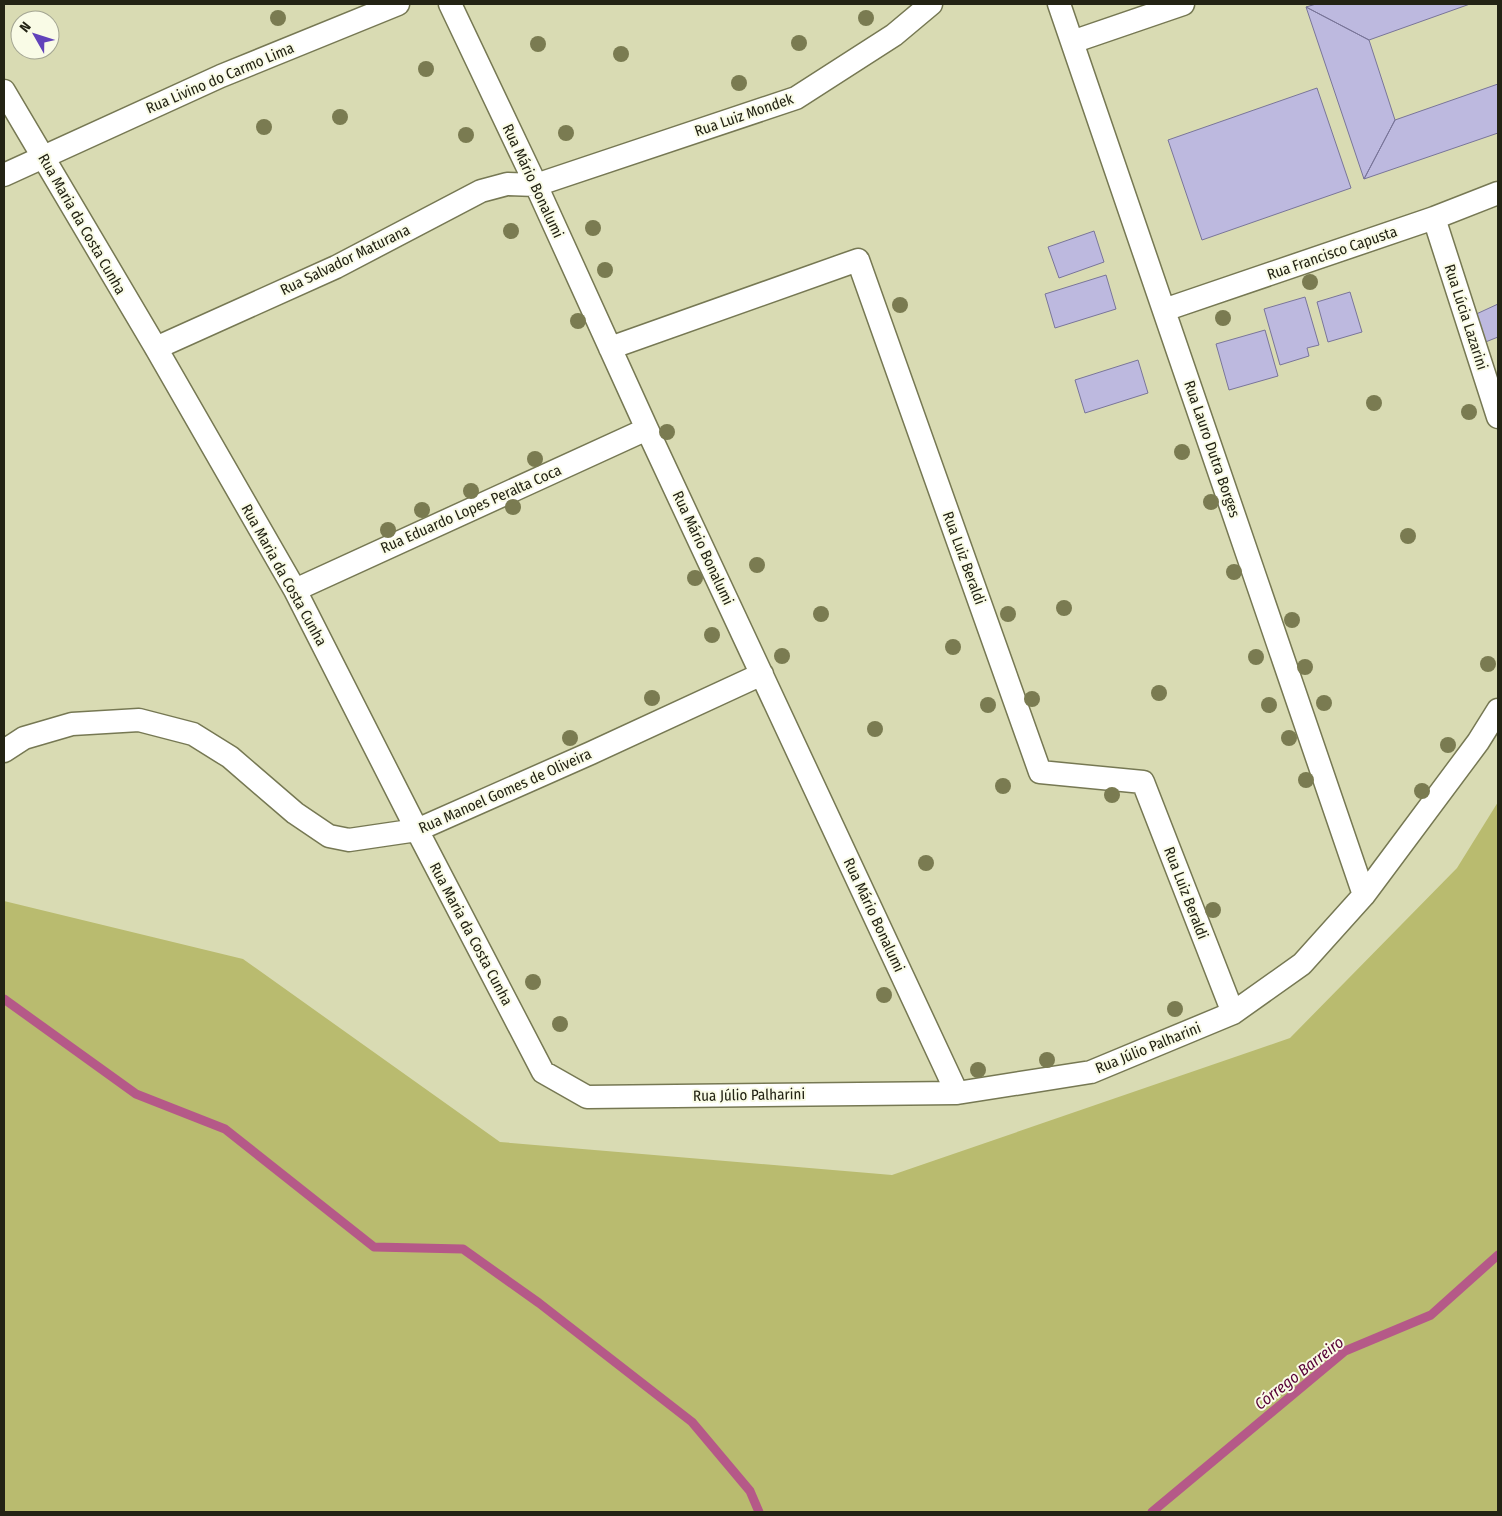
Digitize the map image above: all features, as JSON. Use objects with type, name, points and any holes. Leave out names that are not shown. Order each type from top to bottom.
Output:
[{"type":"street","name":"Rua Livino do Carmo Lima","points":[[4,175],[222,76],[398,4]]},
{"type":"street","name":"Rua Mário Bonalumi","points":[[450,4],[536,185],[957,1093]]},
{"type":"street","name":"Rua Luiz Mondek","points":[[536,185],[796,98],[894,35],[931,4]]},
{"type":"street","name":"Rua Lauro Dutra Borges","points":[[1059,4],[1364,895]]},
{"type":"street","points":[[1072,42],[1183,4]]},
{"type":"street","name":"Rua Maria da Costa Cunha","points":[[4,91],[156,348],[294,590],[543,1072]]},
{"type":"street","name":"Rua Salvador Maturana","points":[[156,348],[336,267],[480,191],[507,184],[536,185]]},
{"type":"street","name":"Rua Francisco Capusta","points":[[1164,310],[1434,218],[1498,193]]},
{"type":"street","name":"Rua Lúcia Lazarini","points":[[1434,218],[1498,416]]},
{"type":"street","name":"Rua Luiz Beraldi","points":[[610,348],[858,260],[1040,772],[1143,782],[1232,1014]]},
{"type":"street","name":"Rua Eduardo Lopes Peralta Coca","points":[[294,590],[648,429]]},
{"type":"street","name":"Rua Manoel Gomes de Oliveira","points":[[4,751],[24,738],[72,724],[139,720],[192,734],[230,757],[295,813],[329,836],[349,840],[417,830],[591,753],[762,674]]},
{"type":"street","name":"Rua Júlio Palharini","points":[[543,1072],[587,1097],[957,1093],[1091,1072],[1232,1014],[1302,964],[1364,895],[1478,742],[1498,710]]},
{"type":"green space","points":[[1498,802],[1498,1512],[4,1512],[4,901],[243,959],[500,1142],[892,1175],[1290,1038],[1457,868]]},
{"type":"building","points":[[1316,4],[1470,4],[1369,40],[1306,7]]},
{"type":"building","points":[[1306,7],[1369,40],[1395,120],[1364,179]]},
{"type":"building","points":[[1498,84],[1498,133],[1364,179],[1395,120]]},
{"type":"building","points":[[1317,88],[1351,188],[1202,240],[1168,140]]},
{"type":"building","points":[[1094,231],[1104,262],[1059,278],[1048,247]]},
{"type":"building","points":[[1106,275],[1116,309],[1055,328],[1045,294]]},
{"type":"building","points":[[1350,292],[1362,332],[1328,342],[1317,302]]},
{"type":"building","points":[[1305,297],[1319,345],[1307,348],[1309,356],[1280,365],[1264,309]]},
{"type":"building","points":[[1498,304],[1498,337],[1483,343],[1472,316]]},
{"type":"building","points":[[1265,330],[1278,376],[1229,390],[1216,344]]},
{"type":"building","points":[[1138,360],[1148,393],[1085,413],[1075,380]]},
{"type":"waterway","points":[[4,999],[136,1094],[225,1129],[374,1247],[463,1249],[539,1303],[692,1422],[750,1491],[759,1512]]},
{"type":"waterway","name":"Córrego Barreiro","points":[[1152,1512],[1345,1351],[1431,1315],[1498,1255]]}]
